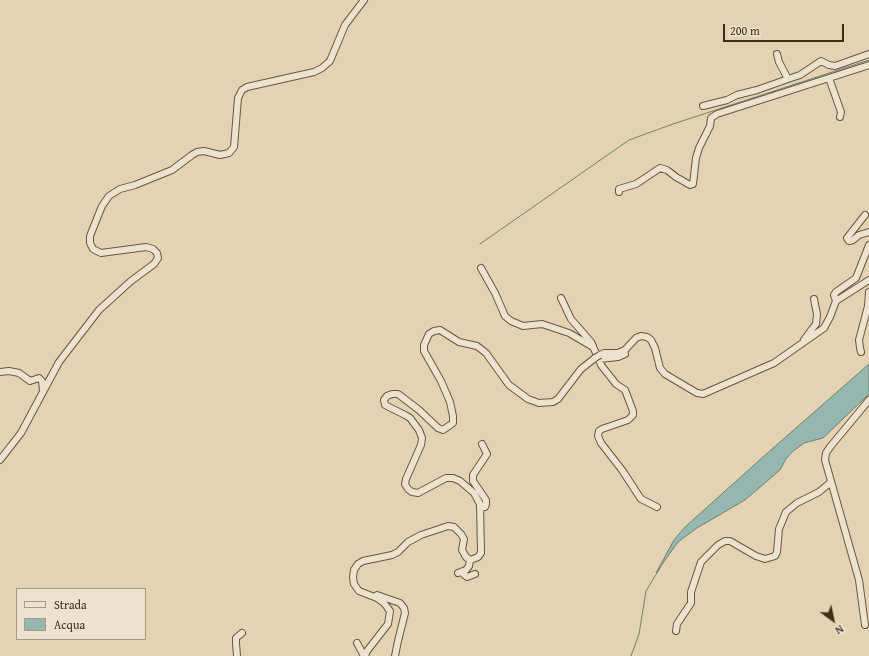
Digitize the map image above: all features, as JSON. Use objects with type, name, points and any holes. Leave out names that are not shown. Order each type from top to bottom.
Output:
[{"type":"street","points":[[0,460],[21,433],[59,362],[99,310],[130,281],[154,264],[158,258],[157,253],[153,249],[146,247],[102,253],[93,249],[90,243],[90,236],[102,206],[109,196],[120,190],[172,170],[192,154],[197,152],[204,151],[220,155],[229,153],[234,147],[238,98],[242,90],[247,87],[314,72],[322,68],[330,61],[345,25],[364,0]]},
{"type":"street","points":[[777,54],[779,62],[788,79]]},
{"type":"street","points":[[703,106],[788,79],[800,74],[821,61],[834,66],[869,54]]},
{"type":"street","points":[[619,192],[619,188],[636,184],[660,168],[667,170],[690,185],[693,184],[696,158],[699,148],[710,126],[711,118],[717,114],[869,65]]},
{"type":"street","points":[[829,78],[842,112],[840,116]]},
{"type":"street","points":[[865,215],[847,238],[849,241],[853,240],[859,235],[869,232]]},
{"type":"street","points":[[470,560],[478,557],[481,553],[479,501],[474,493],[460,481],[453,478],[446,478],[418,493],[412,492],[408,489],[405,484],[406,479],[421,445],[422,438],[419,430],[410,418],[385,405],[384,400],[386,396],[398,394],[419,410],[438,428],[443,430],[453,423],[450,402],[441,381],[424,351],[424,345],[429,334],[440,330],[459,342],[477,346],[486,353],[509,385],[528,399],[539,403],[553,402],[558,399],[581,369],[604,353],[618,353],[624,350],[636,338],[641,336],[651,340],[655,348],[660,368],[665,374],[697,393],[703,394],[774,363],[824,328],[836,300],[834,295],[856,278],[869,245]]},
{"type":"street","points":[[481,268],[495,293],[505,316],[511,321],[523,326],[542,324],[558,329],[569,333],[593,347]]},
{"type":"street","points":[[836,300],[869,280]]},
{"type":"street","points":[[861,352],[860,340],[868,306],[869,292]]},
{"type":"street","points":[[561,298],[571,319],[591,342],[601,365],[616,384],[625,390],[633,411],[633,415],[628,420],[602,429],[598,436],[601,443],[622,470],[641,499],[657,507]]},
{"type":"street","points":[[804,342],[805,337],[816,324],[817,314],[814,299]]},
{"type":"street","points":[[0,372],[18,373],[30,381],[39,378],[42,381],[44,391]]},
{"type":"street","points":[[866,625],[859,580],[826,464],[826,454],[830,446],[869,400]]},
{"type":"street","points":[[480,508],[485,506],[486,500],[473,481],[473,475],[487,454],[482,444]]},
{"type":"street","points":[[676,631],[677,624],[691,603],[691,592],[701,562],[721,542],[730,541],[756,556],[765,559],[775,556],[777,552],[779,530],[786,512],[797,503],[822,489],[831,482]]},
{"type":"street","points":[[365,656],[367,651],[388,624],[390,611],[384,603],[377,598],[360,591],[354,584],[354,570],[358,564],[363,561],[392,555],[398,552],[408,542],[421,535],[441,527],[448,526],[454,527],[461,534],[464,539],[462,550],[466,557],[470,560]]},
{"type":"street","points":[[470,560],[469,566],[466,570],[460,572],[467,577],[474,574]]},
{"type":"street","points":[[365,594],[378,595],[400,603],[404,608],[404,620],[395,656]]},
{"type":"street","points":[[237,656],[236,638],[242,633]]},
{"type":"street","points":[[357,643],[365,656]]},
{"type":"water","points":[[869,364],[869,394],[823,438],[804,443],[792,452],[780,470],[745,500],[697,528],[678,542],[656,573],[674,540],[685,527]]},
{"type":"waterway","points":[[480,244],[629,140],[673,124],[869,60]]},
{"type":"waterway","points":[[631,656],[639,634],[646,591],[660,568]]}]
